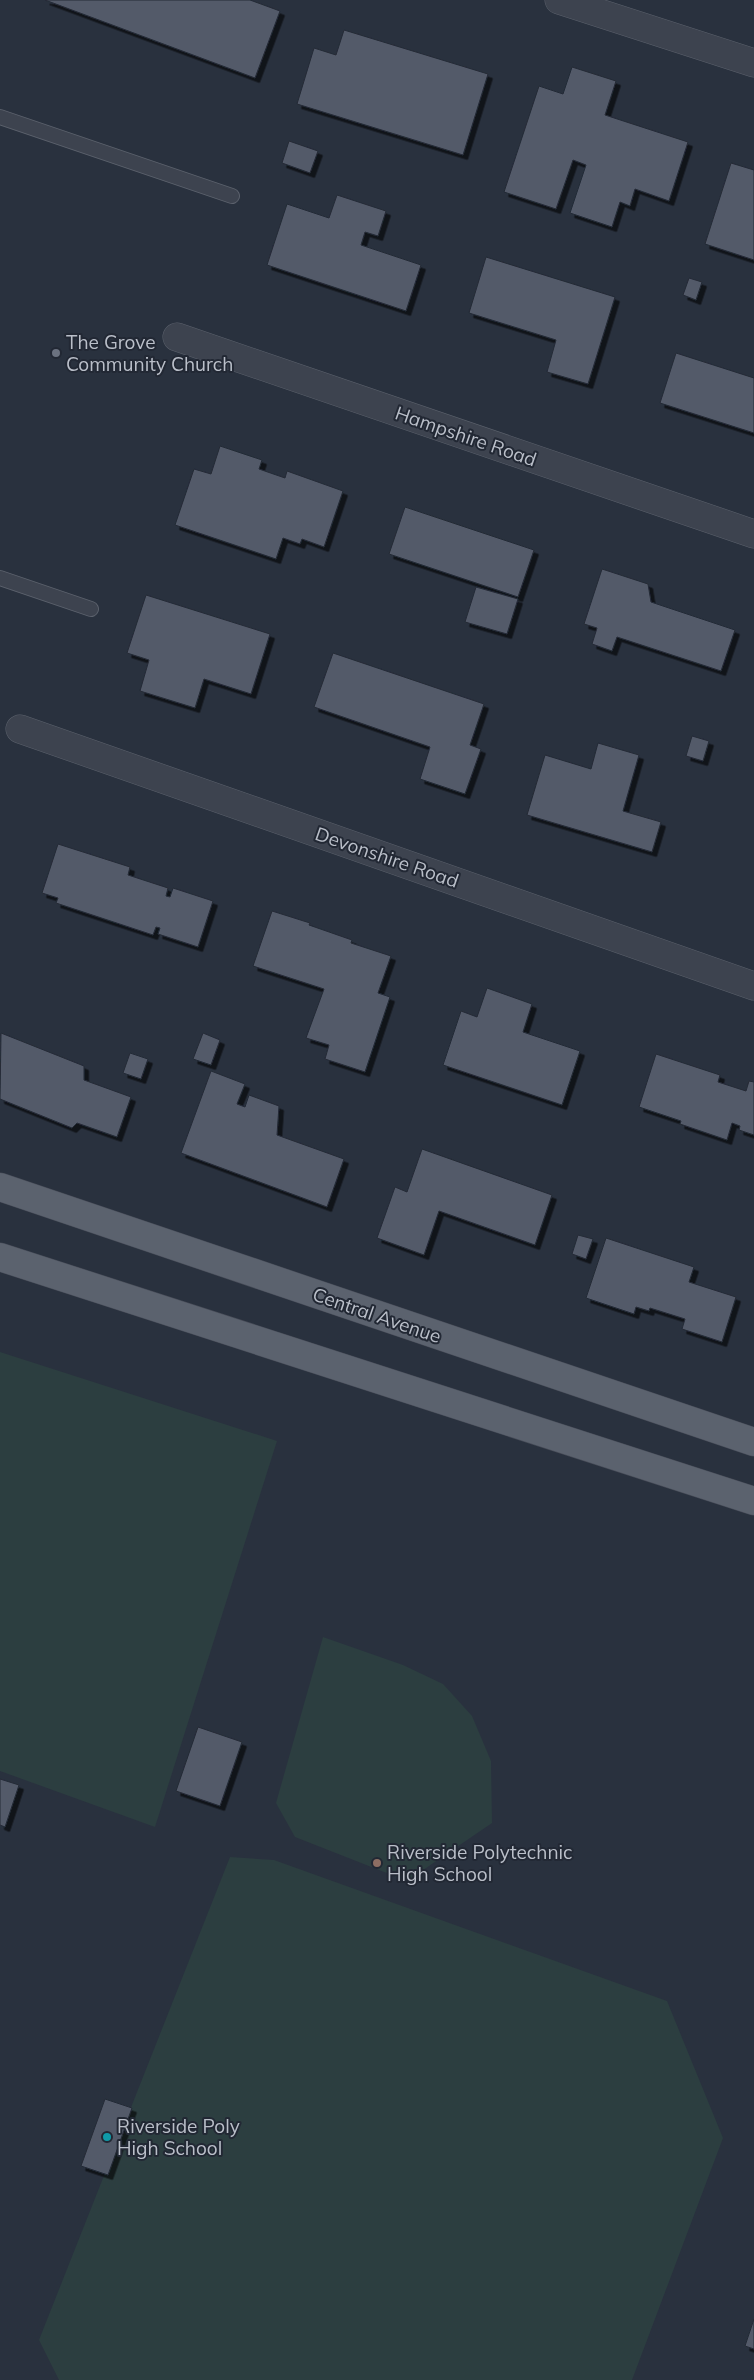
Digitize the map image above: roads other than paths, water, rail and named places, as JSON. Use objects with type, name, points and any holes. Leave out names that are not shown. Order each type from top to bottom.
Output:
[{"type":"main road","name":"Central Avenue","points":[[0,1187],[754,1442]]},
{"type":"main road","points":[[0,1257],[754,1501]]},
{"type":"street","points":[[559,0],[754,63]]},
{"type":"street","name":"Hampshire Road","points":[[178,337],[754,534]]},
{"type":"street","name":"Devonshire Road","points":[[20,729],[754,986]]},
{"type":"lane","points":[[0,117],[232,196]]},
{"type":"lane","points":[[0,578],[90,608]]},
{"type":"place","name":"The Grove Community Church","points":[[56,353]]},
{"type":"place","name":"Riverside Polytechnic High School","points":[[377,1863]]},
{"type":"place","name":"Riverside Poly High School","points":[[107,2137]]}]
